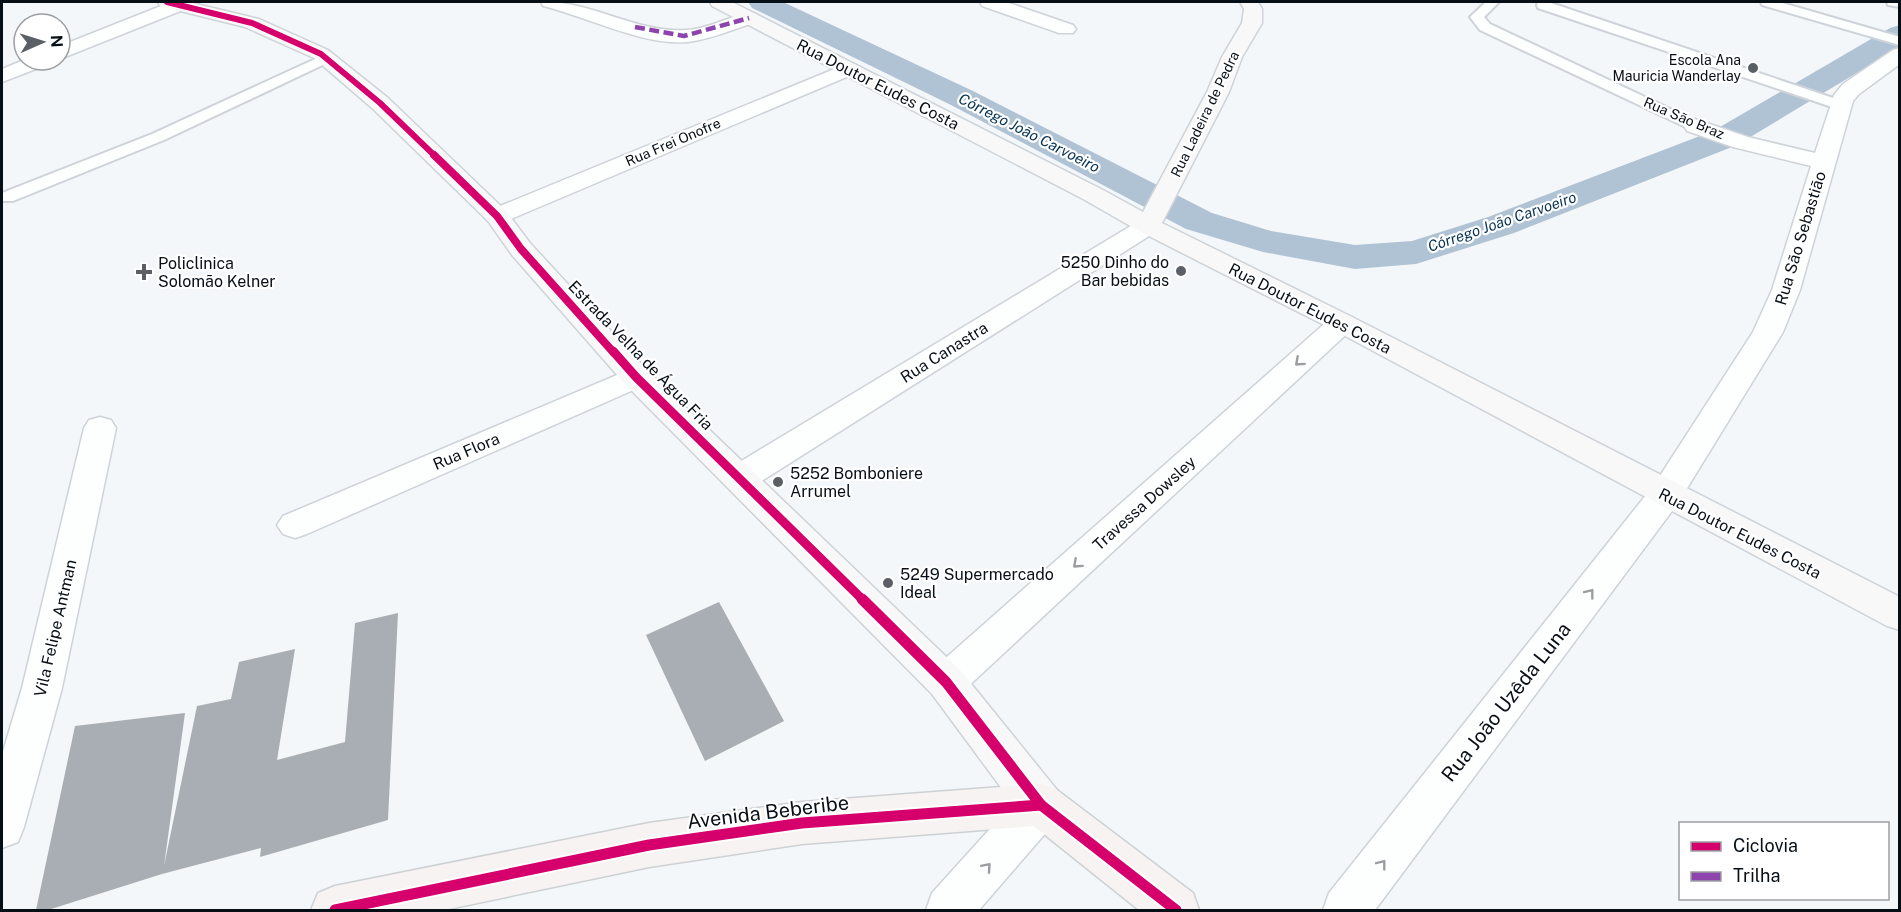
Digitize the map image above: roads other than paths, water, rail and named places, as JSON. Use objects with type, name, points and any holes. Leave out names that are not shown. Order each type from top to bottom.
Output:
[{"type":"main road","name":"Avenida Beberibe","points":[[335,910],[649,845],[802,823],[1041,805]]},
{"type":"main road","points":[[1041,805],[1176,910]]},
{"type":"street","points":[[72,47],[178,2]]},
{"type":"street","name":"Estrada Velha de Água Fria","points":[[178,2],[252,23],[326,58],[380,103],[497,216],[521,249],[636,377],[946,682],[1041,805]]},
{"type":"street","points":[[550,2],[635,27],[677,36],[694,35],[749,18]]},
{"type":"street","name":"Rua Doutor Eudes Costa","points":[[720,2],[1094,195],[1151,220],[1342,323],[1899,615]]},
{"type":"street","points":[[989,2],[1065,29]]},
{"type":"street","name":"Rua Ladeira de Pedra","points":[[1151,220],[1218,92],[1232,57],[1252,23],[1253,9],[1249,2]]},
{"type":"street","name":"Rua São Sebastião","points":[[1666,494],[1768,332],[1786,290],[1842,100],[1851,89],[1899,54]]},
{"type":"street","name":"Rua Frei Onofre","points":[[497,216],[849,69]]},
{"type":"street","name":"Rua São Braz","points":[[1695,126],[1741,142],[1824,162]]},
{"type":"street","name":"Rua Canastra","points":[[740,478],[1151,220]]},
{"type":"street","name":"Travessa Dowsley","points":[[946,682],[1342,323]]},
{"type":"street","name":"Rua Flora","points":[[295,525],[636,377]]},
{"type":"street","name":"Vila Felipe Antman","points":[[2,827],[42,688],[100,428]]},
{"type":"street","name":"Rua João Uzêda Luna","points":[[1346,910],[1666,494]]},
{"type":"street","points":[[949,910],[1041,805]]},
{"type":"lane","name":"Rua São Braz","points":[[1493,2],[1477,17],[1485,27],[1695,126]]},
{"type":"lane","points":[[1767,2],[1899,41]]},
{"type":"lane","points":[[1893,2],[1899,3]]},
{"type":"lane","points":[[1543,5],[1840,105]]},
{"type":"lane","points":[[7,198],[158,137],[326,58]]},
{"type":"waterway","name":"Córrego João Carvoeiro","points":[[762,2],[962,98],[1199,221],[1263,241],[1355,257],[1416,252],[1501,225],[1725,138],[1900,34]]},
{"type":"place","name":"Escola Ana Mauricia Wanderlay","points":[[1753,68]]},
{"type":"place","name":"5250 Dinho do Bar bebidas","points":[[1181,271]]},
{"type":"place","name":"Policlinica Solomão Kelner","points":[[144,272]]},
{"type":"place","name":"5252 Bomboniere Arrumel","points":[[778,482]]},
{"type":"place","name":"5249 Supermercado Ideal","points":[[888,583]]}]
